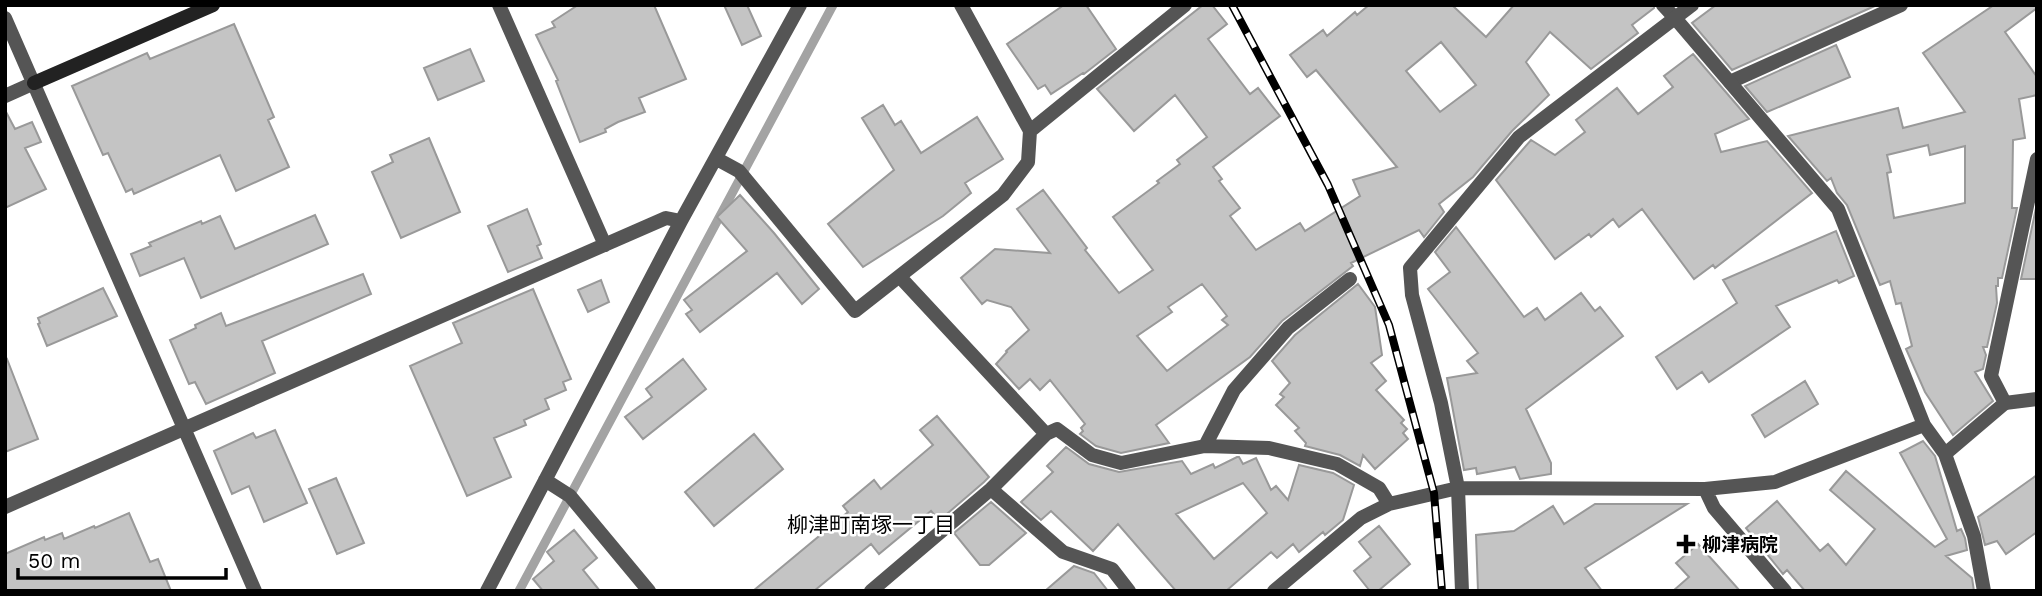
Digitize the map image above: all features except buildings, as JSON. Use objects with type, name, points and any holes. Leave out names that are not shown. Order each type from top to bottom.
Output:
[{"type":"street","points":[[5,96],[214,5]]},
{"type":"street","points":[[499,5],[605,245]]},
{"type":"street","points":[[487,591],[681,221],[800,5]]},
{"type":"street","points":[[717,159],[739,171],[855,311],[1003,195],[1028,162],[1030,131],[961,5]]},
{"type":"street","points":[[1030,131],[1185,5]]},
{"type":"street","points":[[1663,5],[1838,209],[1924,425],[1945,454],[1974,536],[1984,591]]},
{"type":"street","points":[[1462,591],[1458,488],[1441,403],[1412,295],[1410,268],[1519,137],[1692,5]]},
{"type":"street","points":[[1730,82],[1901,5]]},
{"type":"street","points":[[5,18],[256,591]]},
{"type":"street","points":[[2005,403],[1991,376],[2037,159]]},
{"type":"street","points":[[5,507],[666,218],[681,221]]},
{"type":"street","points":[[900,277],[1046,435]]},
{"type":"street","points":[[1205,446],[1234,390],[1279,338],[1350,279]]},
{"type":"street","points":[[1945,454],[2005,403],[2037,399]]},
{"type":"street","points":[[1274,591],[1361,518],[1390,504],[1458,488],[1705,489],[1776,482],[1924,425]]},
{"type":"street","points":[[871,591],[991,489],[1046,435],[1057,429],[1092,455],[1121,463],[1205,446],[1269,448],[1337,464],[1379,488],[1390,504]]},
{"type":"street","points":[[545,480],[570,496],[649,591]]},
{"type":"street","points":[[991,489],[1063,552],[1112,569],[1129,591]]},
{"type":"street","points":[[1705,489],[1714,508],[1786,591]]},
{"type":"waterway","points":[[519,591],[833,5]]},
{"type":"railway","points":[[1232,5],[1328,185],[1389,325],[1434,493],[1442,591]]},
{"type":"place","name":"柳津病院","points":[[1686,544]]},
{"type":"district","name":"柳津町南塚一丁目","points":[[871,525]]}]
